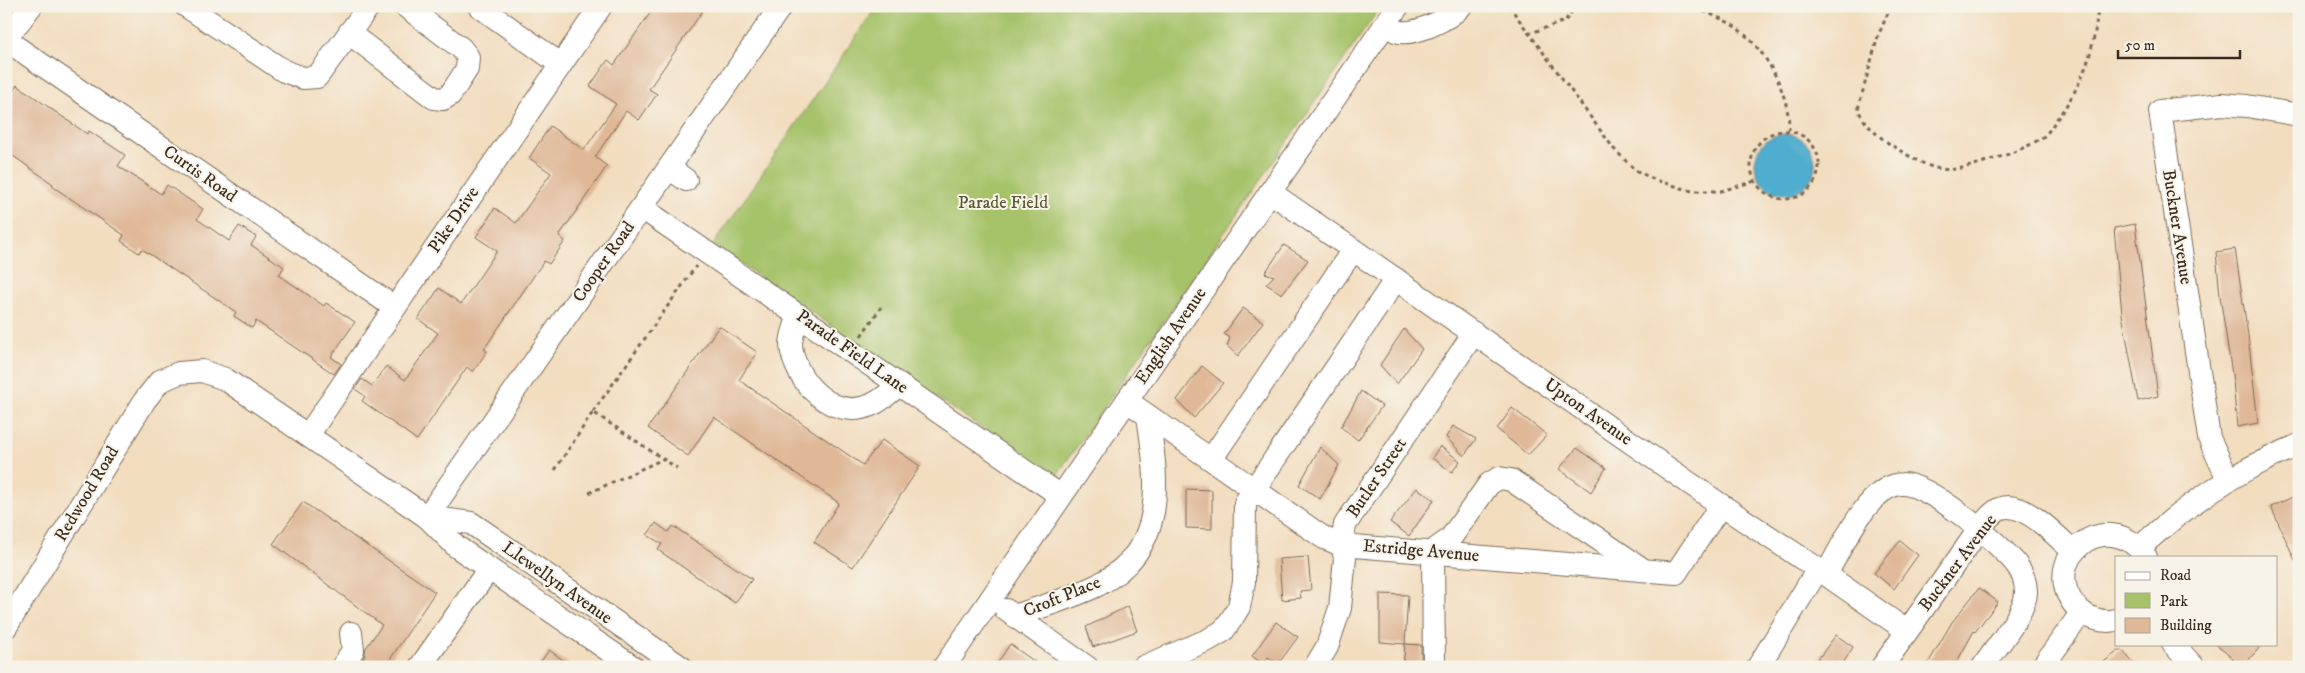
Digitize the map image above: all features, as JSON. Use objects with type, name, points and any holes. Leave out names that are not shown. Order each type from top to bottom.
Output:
[{"type":"street","points":[[6,40],[31,6]]},
{"type":"street","points":[[186,6],[284,71],[303,78],[317,77],[369,6]]},
{"type":"street","points":[[349,33],[434,98],[443,99],[450,95],[467,69],[468,58],[461,48],[406,6]]},
{"type":"street","points":[[479,6],[560,64]]},
{"type":"street","name":"Pike Drive","points":[[308,435],[600,6]]},
{"type":"street","name":"Cooper Road","points":[[427,517],[642,208],[678,174],[781,6]]},
{"type":"street","points":[[1392,15],[1396,31],[1411,31],[1446,19],[1461,6]]},
{"type":"street","name":"English Avenue","points":[[944,667],[1392,15]]},
{"type":"street","name":"Curtis Road","points":[[6,40],[394,307]]},
{"type":"street","name":"Buckner Avenue","points":[[2228,479],[2209,438],[2160,111],[2222,104],[2246,106],[2299,116]]},
{"type":"street","name":"Upton Avenue","points":[[1270,192],[1721,505],[1822,571],[1907,631]]},
{"type":"street","name":"Parade Field Lane","points":[[642,208],[1062,496]]},
{"type":"street","points":[[1212,458],[1354,250]]},
{"type":"street","points":[[1142,667],[1208,640],[1223,631],[1231,620],[1239,606],[1244,582],[1245,503],[1253,488],[1396,279]]},
{"type":"street","points":[[798,316],[791,344],[796,364],[804,381],[818,396],[831,404],[856,408],[870,405],[899,384]]},
{"type":"street","name":"Butler Street","points":[[1315,667],[1327,647],[1340,608],[1345,558],[1342,544],[1345,525],[1474,333]]},
{"type":"street","name":"Llewellyn Avenue","points":[[179,373],[202,371],[225,379],[427,517],[457,548],[633,667]]},
{"type":"street","name":"Redwood Road","points":[[6,627],[145,400],[160,381],[179,373]]},
{"type":"street","name":"Estridge Avenue","points":[[1127,401],[1212,458],[1324,538],[1342,544],[1676,573],[1721,505]]},
{"type":"street","name":"Croft Place","points":[[1015,616],[1098,584],[1128,563],[1143,545],[1150,525],[1155,480],[1148,416]]},
{"type":"street","points":[[2115,620],[2097,620],[2082,612],[2070,600],[2065,584],[2066,566],[2073,551],[2086,540],[2102,534],[2119,536],[2134,543],[2143,553],[2178,514],[2228,479],[2299,445]]},
{"type":"street","points":[[1434,667],[1433,551],[1450,539],[1489,484],[1499,478],[1511,480],[1643,569]]},
{"type":"street","points":[[1758,667],[1869,505],[1888,487],[1903,484],[1922,489],[1980,528],[2016,564],[2024,577],[2026,592],[2024,605],[1982,667]]},
{"type":"street","name":"Buckner Avenue","points":[[1882,667],[1980,528],[1992,514],[2000,509],[2010,506],[2019,508],[2029,514],[2073,551]]},
{"type":"street","name":"Llewellyn Avenue","points":[[427,517],[471,523],[681,667]]},
{"type":"street","points":[[420,667],[489,569]]},
{"type":"street","points":[[991,599],[1076,664]]},
{"type":"street","points":[[2042,667],[2082,612]]},
{"type":"street","points":[[342,667],[353,650],[350,633]]},
{"type":"street","points":[[633,667],[647,644]]},
{"type":"street","points":[[2175,646],[2194,667]]},
{"type":"path","points":[[1509,6],[1614,150],[1636,170],[1655,180],[1692,191],[1721,191],[1755,181]]},
{"type":"path","points":[[1528,34],[1565,21],[1573,10],[1572,6]]},
{"type":"path","points":[[1688,6],[1711,14],[1737,28],[1758,48],[1781,88],[1790,118],[1789,131]]},
{"type":"path","points":[[1744,6],[1759,6]]},
{"type":"path","points":[[1891,6],[1878,36],[1858,109],[1862,120],[1886,142],[1921,163],[1941,171],[1974,165],[2020,151],[2045,136],[2083,79],[2096,36],[2098,6]]},
{"type":"path","points":[[1780,130],[1803,135],[1811,142],[1817,152],[1818,175],[1804,193],[1794,198],[1782,199],[1771,196],[1762,190],[1755,181],[1751,171],[1754,149],[1761,140],[1770,134],[1780,130]]},
{"type":"path","points":[[555,470],[593,412],[692,271]]},
{"type":"path","points":[[851,352],[881,308]]},
{"type":"path","points":[[593,412],[677,468]]},
{"type":"path","points":[[589,493],[663,458]]},
{"type":"green space","name":"Parade Field","points":[[877,6],[1381,6],[1055,478],[713,245]]},
{"type":"water","points":[[1785,134],[1802,139],[1810,147],[1815,164],[1810,181],[1802,189],[1785,194],[1768,189],[1760,181],[1755,164],[1760,147],[1768,139]]},
{"type":"building","points":[[655,6],[706,6],[649,89],[657,94],[639,120],[626,111],[595,157],[607,166],[559,236],[565,241],[549,264],[544,261],[484,349],[487,351],[473,372],[467,367],[417,440],[362,401],[365,396],[355,389],[362,379],[372,386],[386,366],[405,380],[438,333],[418,319],[439,288],[461,304],[497,251],[476,237],[495,208],[516,223],[551,173],[529,158],[550,126],[584,150],[616,104],[590,86],[608,60],[614,65]]},
{"type":"building","points":[[17,85],[87,134],[89,131],[125,155],[118,166],[161,194],[167,185],[203,209],[197,219],[229,241],[239,226],[256,237],[251,245],[284,267],[279,275],[324,306],[326,303],[355,322],[331,357],[341,364],[334,374],[256,321],[252,328],[234,316],[236,312],[142,249],[139,253],[121,241],[124,235],[52,186],[53,184],[6,151],[6,101]]},
{"type":"building","points":[[2135,224],[2158,396],[2138,401],[2122,314],[2114,228]]},
{"type":"building","points":[[1284,245],[1308,260],[1282,294],[1266,284],[1274,276],[1265,273]]},
{"type":"building","points":[[2235,249],[2248,335],[2258,423],[2237,427],[2233,381],[2220,296],[2216,252]]},
{"type":"building","points":[[1243,308],[1263,322],[1238,356],[1227,346],[1230,338],[1224,334]]},
{"type":"building","points":[[719,326],[757,352],[739,380],[863,465],[882,440],[920,466],[853,567],[814,542],[839,503],[714,417],[688,456],[648,428]]},
{"type":"building","points":[[1404,329],[1422,349],[1397,384],[1380,365]]},
{"type":"building","points":[[1202,366],[1223,383],[1194,418],[1177,400]]},
{"type":"building","points":[[1361,391],[1382,406],[1358,440],[1341,427]]},
{"type":"building","points":[[1512,408],[1547,435],[1528,455],[1497,429]]},
{"type":"building","points":[[1453,426],[1476,439],[1464,456],[1446,437]]},
{"type":"building","points":[[1440,446],[1460,461],[1452,472],[1432,458]]},
{"type":"building","points":[[1320,447],[1339,465],[1320,499],[1299,485]]},
{"type":"building","points":[[1577,448],[1606,468],[1591,492],[1559,469]]},
{"type":"building","points":[[1417,488],[1434,500],[1409,536],[1390,522]]},
{"type":"building","points":[[1186,489],[1212,490],[1212,529],[1186,528]]},
{"type":"building","points":[[2299,494],[2299,569],[2271,507]]},
{"type":"building","points":[[303,502],[435,592],[385,667],[358,667],[364,657],[366,648],[382,625],[273,544]]},
{"type":"building","points":[[656,523],[668,532],[673,526],[752,579],[735,603],[658,550],[662,544],[647,535]]},
{"type":"building","points":[[1900,541],[1918,555],[1894,589],[1874,573]]},
{"type":"building","points":[[1308,557],[1311,590],[1300,591],[1301,598],[1282,600],[1279,559]]},
{"type":"building","points":[[1979,588],[1998,602],[1974,631],[1954,667],[1926,667],[1952,622]]},
{"type":"building","points":[[1380,594],[1408,595],[1405,644],[1380,642]]},
{"type":"building","points":[[1128,606],[1137,631],[1093,647],[1086,627]]},
{"type":"building","points":[[1276,622],[1298,637],[1278,664],[1268,657],[1263,664],[1252,656]]},
{"type":"building","points":[[1836,635],[1853,647],[1841,667],[1812,667]]},
{"type":"building","points":[[1010,644],[1042,667],[995,667]]},
{"type":"building","points":[[1405,644],[1421,645],[1421,667],[1403,667]]},
{"type":"building","points":[[2218,646],[2261,646],[2242,667]]},
{"type":"building","points":[[2121,649],[2137,667],[2097,667]]},
{"type":"building","points":[[549,650],[573,667],[537,667]]}]
